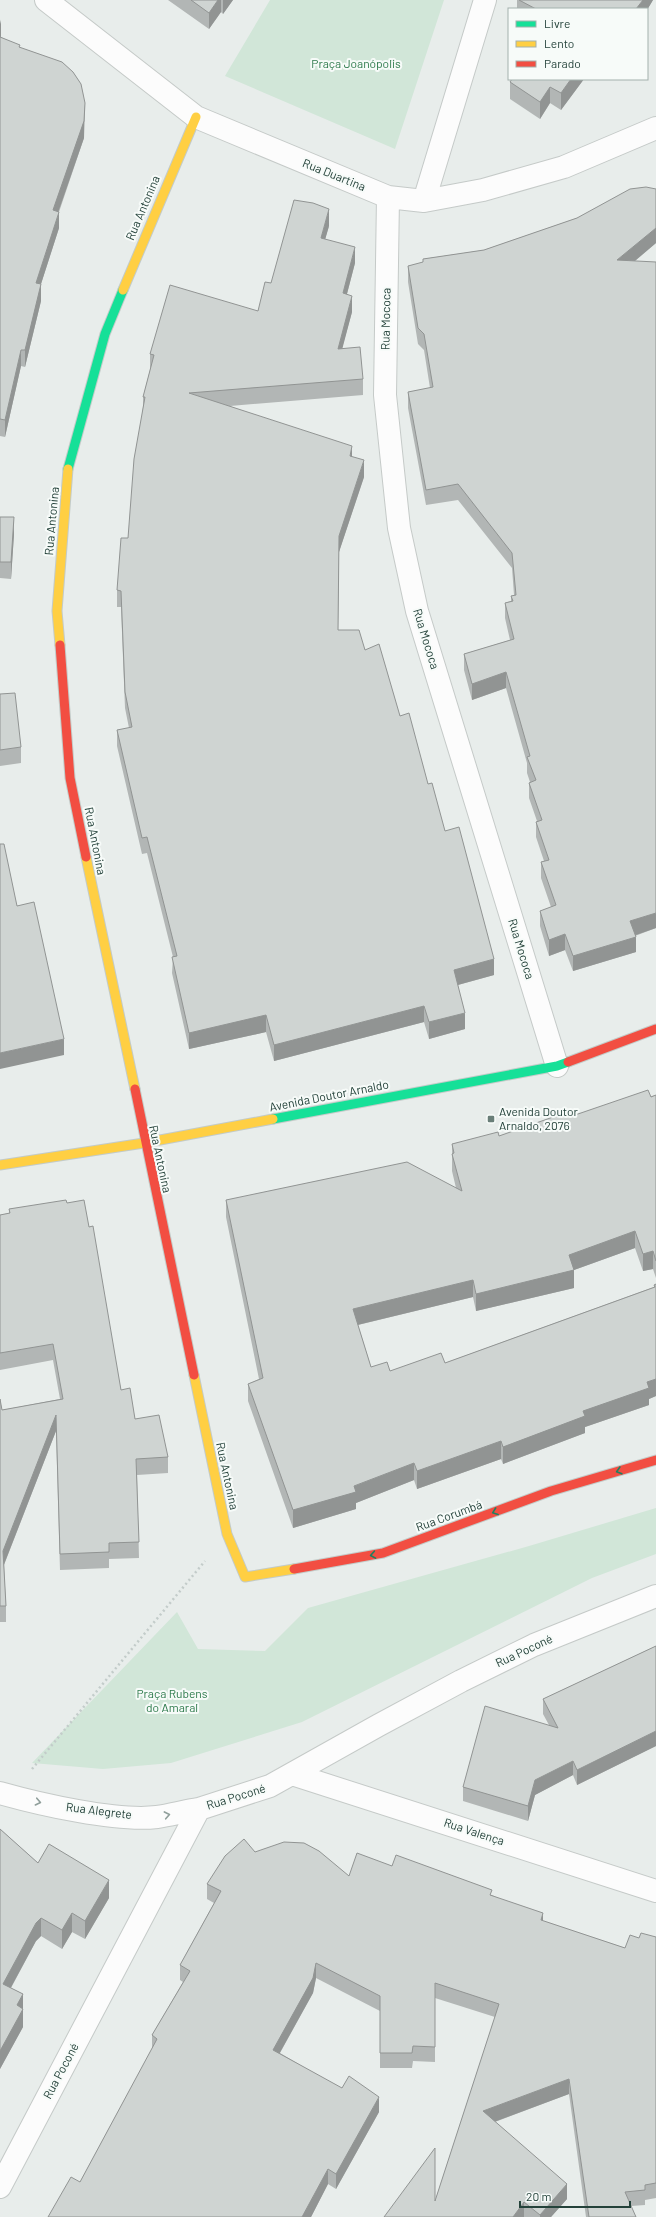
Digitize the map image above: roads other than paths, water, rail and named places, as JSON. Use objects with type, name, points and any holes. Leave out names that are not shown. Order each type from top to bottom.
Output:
[{"type":"street","name":"Rua Duartina","points":[[46,0],[196,118],[388,197],[424,201],[483,190],[564,166],[656,128]]},
{"type":"street","points":[[424,201],[485,0]]},
{"type":"street","name":"Rua Antonina","points":[[196,118],[148,227],[102,341],[68,468],[56,611],[70,778],[144,1143],[227,1534],[245,1577]]},
{"type":"street","name":"Rua Mococa","points":[[388,197],[385,395],[399,528],[417,611],[557,1066]]},
{"type":"street","name":"Avenida Doutor Arnaldo","points":[[0,1165],[144,1143],[557,1066],[656,1029]]},
{"type":"street","name":"Rua Corumbá","points":[[245,1577],[383,1553],[552,1491],[656,1460]]},
{"type":"street","name":"Rua Poconé","points":[[0,2187],[198,1808],[270,1786],[379,1725],[534,1645],[656,1596]]},
{"type":"street","name":"Rua Valença","points":[[292,1774],[656,1890]]},
{"type":"street","name":"Rua Alegrete","points":[[5,1795],[93,1812],[125,1816],[155,1817],[198,1808]]},
{"type":"place","name":"Avenida Doutor Arnaldo, 2076","points":[[491,1119]]},
{"type":"park label","name":"Praça Joanópolis","points":[[356,64]]},
{"type":"park label","name":"Praça Rubens do Amaral","points":[[172,1701]]}]
